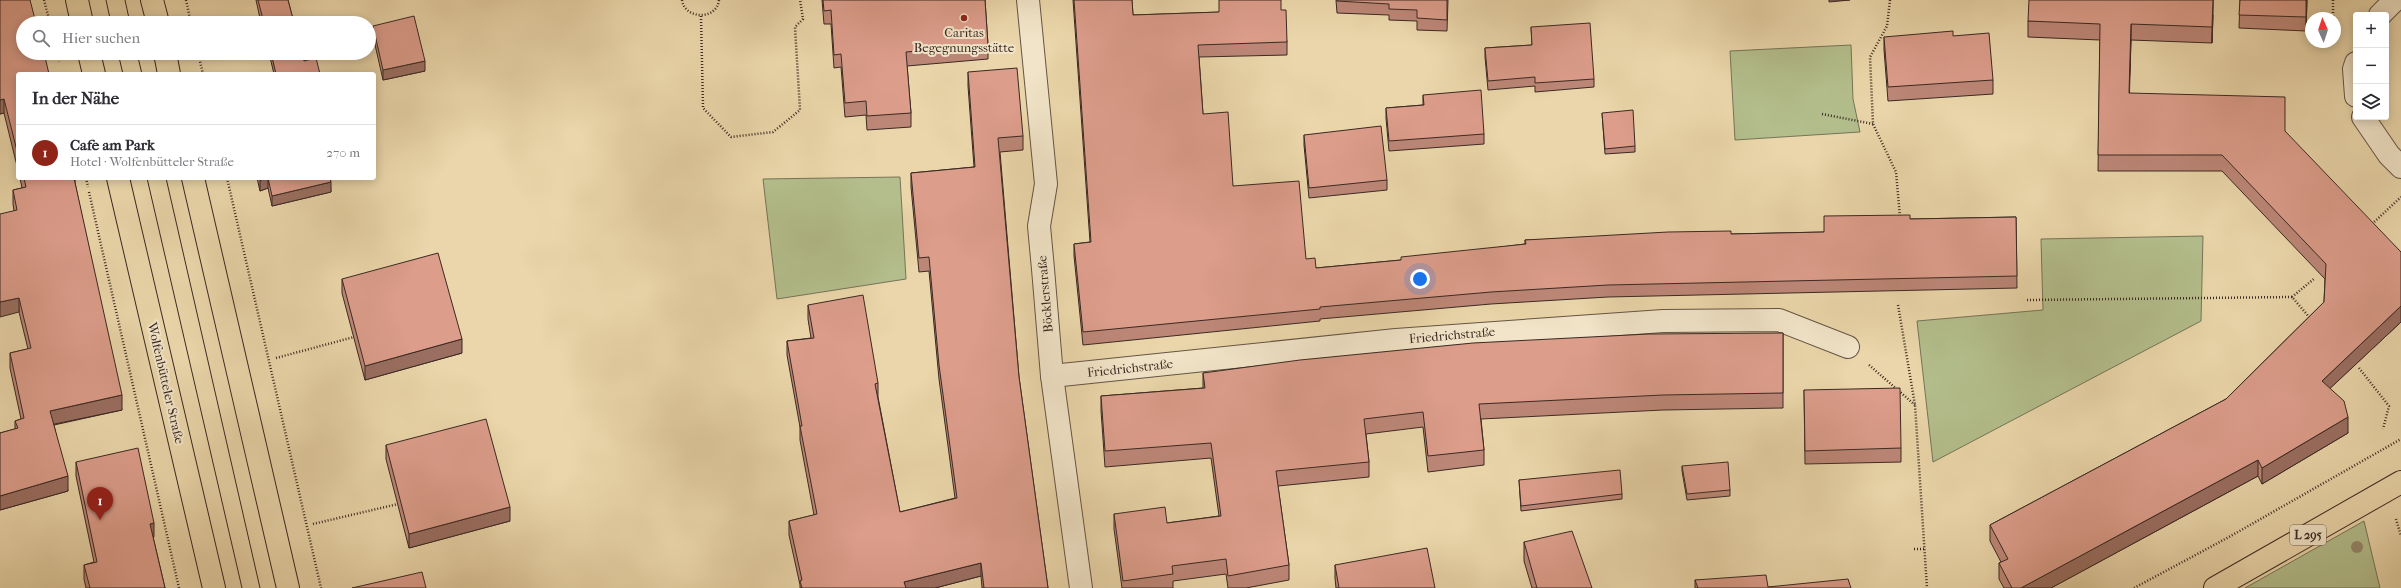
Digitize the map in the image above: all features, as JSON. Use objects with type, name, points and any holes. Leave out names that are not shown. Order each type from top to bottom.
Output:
[{"type":"main road","points":[[76,0],[80,16]]},
{"type":"main road","points":[[152,0],[156,16]]},
{"type":"main road","points":[[91,60],[94,72]]},
{"type":"main road","points":[[166,60],[169,72]]},
{"type":"main road","name":"Wolfenbütteler Straße","points":[[118,180],[214,588]]},
{"type":"main road","points":[[193,180],[288,588]]},
{"type":"main road","name":"L 295","points":[[2215,588],[2401,482]]},
{"type":"street","name":"Böcklerstraße","points":[[1028,0],[1046,184],[1039,226],[1052,376],[1081,588]]},
{"type":"street","points":[[2383,12],[2395,0]]},
{"type":"street","points":[[2366,120],[2389,155],[2401,167]]},
{"type":"street","name":"Friedrichstraße","points":[[1052,376],[1396,340],[1564,326],[1663,321],[1780,320],[1848,347]]},
{"type":"path","points":[[44,0],[48,16]]},
{"type":"path","points":[[186,0],[189,16]]},
{"type":"path","points":[[682,0],[682,4],[690,13],[701,16],[712,12],[719,4],[719,0]]},
{"type":"path","points":[[701,16],[703,108],[731,137],[773,132],[800,110],[795,43],[795,27],[803,19],[800,0]]},
{"type":"path","points":[[1890,0],[1887,26],[1870,57],[1873,124],[1896,172],[1900,221]]},
{"type":"path","points":[[2333,0],[2333,12]]},
{"type":"path","points":[[200,60],[203,72]]},
{"type":"path","points":[[1822,114],[1873,124]]},
{"type":"path","points":[[86,180],[179,588]]},
{"type":"path","points":[[227,180],[321,588]]},
{"type":"path","points":[[2369,227],[2401,197]]},
{"type":"path","points":[[2026,300],[2292,297],[2315,278]]},
{"type":"path","points":[[2292,297],[2312,320]]},
{"type":"path","points":[[1898,305],[1915,405],[1927,588]]},
{"type":"path","points":[[276,358],[354,337]]},
{"type":"path","points":[[1848,347],[1915,405]]},
{"type":"path","points":[[2359,368],[2390,406],[2383,430]]},
{"type":"path","points":[[2134,588],[2229,537],[2401,439]]},
{"type":"path","points":[[313,524],[398,504]]},
{"type":"path","points":[[1914,549],[1925,548]]},
{"type":"green space","points":[[1851,45],[1853,99],[1860,132],[1735,140],[1730,51]]},
{"type":"green space","points":[[900,177],[906,279],[777,299],[763,179]]},
{"type":"green space","points":[[2203,236],[2201,321],[1933,462],[1917,321],[2043,310],[2041,239]]},
{"type":"green space","points":[[2364,521],[2380,588],[2245,588],[2261,579]]},
{"type":"building","points":[[0,0],[30,0],[34,16],[16,16],[16,60],[46,60],[49,72],[16,72],[16,147],[4,99],[0,100]]},
{"type":"building","points":[[258,0],[288,0],[292,16],[262,16]]},
{"type":"building","points":[[823,0],[985,0],[988,45],[906,52],[911,113],[867,116],[866,101],[845,103],[841,54],[834,55],[831,10],[824,11]]},
{"type":"building","points":[[1074,0],[1132,0],[1133,15],[1219,12],[1219,0],[1281,0],[1281,10],[1286,10],[1287,42],[1198,45],[1203,114],[1228,112],[1233,186],[1299,181],[1306,259],[1315,258],[1316,268],[1401,260],[1401,257],[1526,244],[1525,240],[1668,232],[1731,231],[1731,234],[1824,232],[1824,216],[1910,215],[1910,219],[2016,217],[2017,276],[1608,285],[1491,292],[1320,307],[1320,309],[1083,332],[1074,244],[1091,242]]},
{"type":"building","points":[[1337,0],[1447,0],[1447,20],[1417,18],[1417,10],[1389,9],[1389,4]]},
{"type":"building","points":[[2029,0],[2213,0],[2212,27],[2131,24],[2129,93],[2285,97],[2285,131],[2401,252],[2401,306],[2322,381],[2344,401],[2348,417],[2262,468],[2258,460],[2021,588],[2012,588],[1999,563],[2008,559],[1990,525],[2226,399],[2324,302],[2326,264],[2222,155],[2098,155],[2100,24],[2028,21]]},
{"type":"building","points":[[2240,0],[2306,0],[2305,17],[2239,15]]},
{"type":"building","points":[[414,16],[425,61],[383,70],[376,39],[376,25]]},
{"type":"building","points":[[1590,23],[1594,79],[1535,83],[1535,77],[1488,81],[1485,48],[1532,45],[1531,27]]},
{"type":"building","points":[[1953,31],[1953,36],[1989,33],[1993,80],[1888,87],[1884,37]]},
{"type":"building","points":[[273,60],[316,60],[320,72],[276,72]]},
{"type":"building","points":[[1017,68],[1023,136],[998,138],[1019,377],[1048,588],[984,588],[981,563],[904,582],[906,588],[802,588],[800,581],[802,580],[789,521],[817,514],[800,426],[802,426],[787,341],[814,338],[808,305],[863,295],[878,383],[875,384],[900,512],[957,498],[939,365],[929,257],[919,258],[911,173],[975,167],[968,72]]},
{"type":"building","points":[[1481,90],[1484,134],[1389,141],[1386,108],[1424,105],[1423,95]]},
{"type":"building","points":[[1633,110],[1635,146],[1605,149],[1602,113]]},
{"type":"building","points":[[1381,126],[1387,180],[1309,188],[1304,135]]},
{"type":"building","points":[[24,180],[74,180],[122,395],[50,411],[68,476],[0,496],[0,433],[18,428],[15,421],[24,418],[10,353],[31,348],[19,298],[0,302],[0,214],[17,210],[13,190],[26,187]]},
{"type":"building","points":[[268,180],[330,180],[331,182],[272,196]]},
{"type":"building","points":[[438,253],[462,339],[365,366],[342,279]]},
{"type":"building","points":[[1783,333],[1783,393],[1663,395],[1479,404],[1484,450],[1428,456],[1423,412],[1364,419],[1369,462],[1276,471],[1289,565],[1228,576],[1226,559],[1172,566],[1173,574],[1123,581],[1114,514],[1165,507],[1167,523],[1221,516],[1211,443],[1105,451],[1101,396],[1205,388],[1203,373],[1300,360],[1473,343],[1649,334]]},
{"type":"building","points":[[1900,388],[1901,448],[1805,451],[1804,390]]},
{"type":"building","points":[[486,419],[510,507],[409,534],[386,445]]},
{"type":"building","points":[[138,448],[154,523],[150,524],[165,588],[90,588],[84,565],[97,562],[76,462]]},
{"type":"building","points":[[1728,462],[1730,490],[1687,494],[1682,466]]},
{"type":"building","points":[[1620,470],[1622,494],[1521,506],[1519,480]]},
{"type":"building","points":[[1572,531],[1592,588],[1537,588],[1524,542]]},
{"type":"building","points":[[1427,548],[1435,588],[1339,588],[1335,565]]},
{"type":"building","points":[[422,572],[426,588],[352,588]]},
{"type":"building","points":[[1766,575],[1768,587],[1848,579],[1851,588],[1698,588],[1695,580]]},
{"type":"tram line","points":[[106,0],[109,16]]},
{"type":"tram line","points":[[125,0],[128,16]]},
{"type":"tram line","points":[[120,60],[123,72]]},
{"type":"tram line","points":[[139,60],[142,72]]},
{"type":"tram line","points":[[147,180],[242,588]]},
{"type":"tram line","points":[[166,180],[260,588]]},
{"type":"place","name":"Caritas Begegnungsstätte","points":[[964,18]]},
{"type":"place","name":"Cafe am Park","points":[[100,520]]}]
